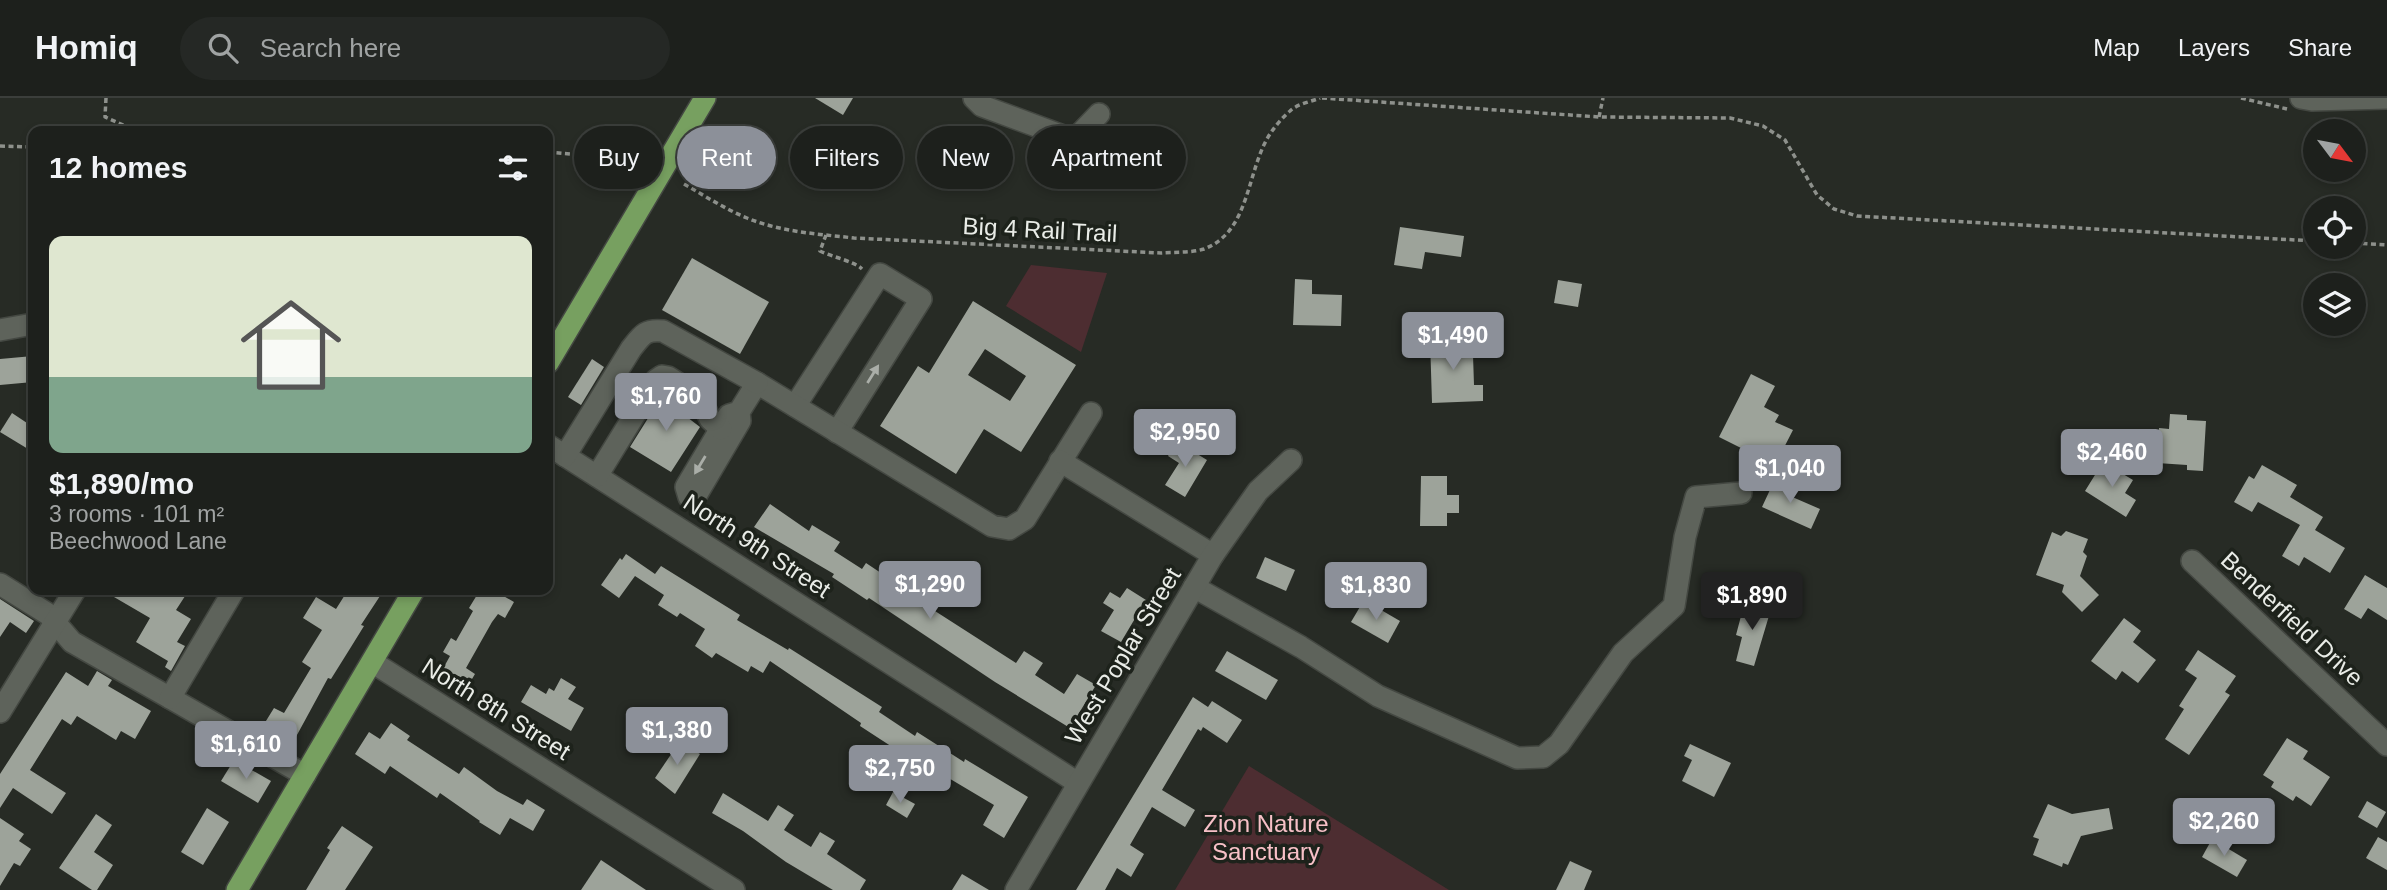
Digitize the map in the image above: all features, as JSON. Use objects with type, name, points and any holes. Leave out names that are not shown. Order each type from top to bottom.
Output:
[{"type":"main road","points":[[553,355],[705,98]]},
{"type":"main road","points":[[237,890],[411,595]]},
{"type":"street","points":[[974,98],[982,106],[1074,140],[1099,114]]},
{"type":"street","points":[[2301,98],[2387,98]]},
{"type":"street","points":[[795,406],[880,274],[921,299],[837,432]]},
{"type":"street","points":[[0,330],[28,325]]},
{"type":"street","points":[[556,450],[587,419],[631,349],[642,335],[652,329],[663,331],[757,383],[992,526],[1009,529],[1025,519],[1091,412]]},
{"type":"street","points":[[597,476],[656,380],[663,376],[668,376],[700,397],[710,419],[722,429]]},
{"type":"street","points":[[673,524],[689,497],[697,494],[740,421],[739,412],[757,383]]},
{"type":"street","points":[[689,497],[686,487],[729,415],[739,412]]},
{"type":"street","name":"North 9th Street","points":[[556,450],[1078,783]]},
{"type":"street","name":"West Poplar Street","points":[[1016,890],[1213,555],[1258,491],[1291,460]]},
{"type":"street","points":[[1060,461],[1213,555]]},
{"type":"street","points":[[1194,587],[1301,647],[1378,696],[1517,758],[1543,757],[1559,744],[1623,653],[1674,606],[1685,537],[1696,497],[1741,493]]},
{"type":"street","name":"Benderfield Drive","points":[[2192,561],[2387,745]]},
{"type":"street","points":[[0,584],[39,607],[72,642],[305,775]]},
{"type":"street","points":[[0,712],[72,595]]},
{"type":"street","points":[[170,698],[231,595]]},
{"type":"street","name":"North 8th Street","points":[[372,662],[734,890]]},
{"type":"path","points":[[106,98],[105,117],[126,126]]},
{"type":"path","name":"Big 4 Rail Trail","points":[[693,189],[749,219],[786,230],[826,235],[1147,253],[1202,249],[1219,241],[1232,227],[1247,198],[1256,164],[1271,132],[1292,108],[1321,98],[1599,117],[1730,118],[1763,126],[1785,140],[1817,195],[1834,209],[1857,216],[2303,239]]},
{"type":"path","points":[[1599,117],[1603,98]]},
{"type":"path","points":[[0,146],[28,147]]},
{"type":"path","points":[[553,152],[574,154]]},
{"type":"path","points":[[826,235],[820,251],[858,265],[862,268],[862,274],[878,277]]},
{"type":"path","points":[[2366,244],[2387,245]]},
{"type":"green space","points":[[1031,265],[1107,273],[1081,352],[1006,306]]},
{"type":"green space","name":"Zion Nature Sanctuary","points":[[1249,766],[1449,890],[1175,890]]},
{"type":"building","points":[[815,98],[853,98],[843,115]]},
{"type":"building","points":[[1400,227],[1464,236],[1461,257],[1425,252],[1422,269],[1394,265]]},
{"type":"building","points":[[692,258],[769,302],[740,354],[662,310]]},
{"type":"building","points":[[1295,279],[1312,280],[1312,294],[1342,295],[1341,326],[1293,325]]},
{"type":"building","points":[[1558,280],[1582,284],[1578,307],[1554,303]]},
{"type":"building","points":[[973,301],[1076,365],[1021,452],[984,429],[956,474],[880,426],[918,366],[929,373]],"holes":[[[985,349],[1026,376],[1010,401],[968,375]]]},
{"type":"building","points":[[1466,338],[1466,355],[1473,355],[1474,385],[1483,385],[1483,401],[1432,403],[1430,339]]},
{"type":"building","points":[[28,356],[28,382],[0,385],[0,359]]},
{"type":"building","points":[[592,359],[604,367],[581,405],[568,397]]},
{"type":"building","points":[[1751,374],[1775,386],[1764,407],[1779,415],[1775,422],[1793,430],[1775,465],[1719,437]]},
{"type":"building","points":[[665,391],[688,405],[683,414],[700,427],[671,472],[630,447]]},
{"type":"building","points":[[12,413],[28,424],[28,449],[0,432]]},
{"type":"building","points":[[2170,414],[2187,415],[2187,420],[2206,421],[2203,471],[2187,470],[2187,465],[2157,463],[2159,428],[2169,429]]},
{"type":"building","points":[[1176,441],[1207,460],[1185,497],[1165,485],[1179,463],[1168,456]]},
{"type":"building","points":[[2103,462],[2133,480],[2125,493],[2136,500],[2126,517],[2085,491]]},
{"type":"building","points":[[2262,465],[2297,485],[2290,497],[2323,517],[2315,530],[2345,548],[2330,573],[2304,557],[2299,566],[2282,556],[2300,525],[2258,502],[2252,512],[2234,502],[2249,476],[2254,479]]},
{"type":"building","points":[[1421,476],[1447,476],[1447,495],[1459,495],[1459,513],[1447,513],[1447,526],[1420,526]]},
{"type":"building","points":[[1775,479],[1794,488],[1790,496],[1820,509],[1811,529],[1762,507]]},
{"type":"building","points":[[770,504],[809,531],[812,525],[840,542],[834,551],[862,569],[866,563],[884,575],[882,577],[1016,663],[1024,651],[1043,663],[1035,675],[1064,694],[1077,674],[1096,685],[1070,728],[995,682],[869,598],[867,600],[832,577],[834,574],[754,527]]},
{"type":"building","points":[[2066,531],[2088,539],[2083,552],[2087,556],[2080,576],[2099,595],[2082,612],[2062,592],[2064,585],[2036,575],[2052,532],[2061,536]]},
{"type":"building","points":[[626,554],[655,574],[661,566],[740,615],[737,620],[788,650],[789,648],[882,707],[879,712],[915,736],[917,732],[964,762],[965,759],[1028,797],[1004,838],[983,825],[994,805],[920,761],[915,769],[900,759],[903,754],[770,661],[763,673],[751,666],[748,672],[716,653],[712,658],[695,646],[705,629],[680,613],[677,617],[658,605],[664,595],[635,576],[619,598],[601,585],[620,558],[622,560]]},
{"type":"building","points":[[1265,557],[1295,570],[1286,591],[1256,578]]},
{"type":"building","points":[[2365,575],[2387,588],[2387,620],[2368,608],[2361,619],[2344,609]]},
{"type":"building","points":[[1127,588],[1146,600],[1121,642],[1101,631],[1114,610],[1103,603],[1110,592],[1120,598]]},
{"type":"building","points":[[111,595],[186,595],[176,610],[191,619],[177,642],[185,646],[171,671],[165,667],[168,661],[136,642],[150,618]]},
{"type":"building","points":[[345,595],[380,596],[331,679],[328,678],[291,746],[261,729],[274,708],[284,713],[311,668],[302,662],[322,630],[303,618],[316,597],[336,609]]},
{"type":"building","points":[[477,595],[502,595],[514,602],[505,618],[498,614],[492,622],[466,668],[475,674],[466,689],[440,674],[450,656],[443,652],[451,638],[456,641],[473,611],[469,608]]},
{"type":"building","points":[[0,599],[34,621],[26,633],[10,622],[0,637]]},
{"type":"building","points":[[1364,600],[1400,621],[1388,643],[1351,622]]},
{"type":"building","points":[[1745,601],[1771,609],[1754,666],[1736,661],[1742,637],[1736,635]]},
{"type":"building","points":[[2124,618],[2141,631],[2133,642],[2156,660],[2138,683],[2122,671],[2116,680],[2091,661]]},
{"type":"building","points":[[2198,650],[2236,676],[2225,692],[2230,695],[2189,755],[2165,739],[2184,709],[2179,706],[2197,678],[2185,670]]},
{"type":"building","points":[[1227,651],[1278,680],[1266,700],[1215,671]]},
{"type":"building","points":[[97,671],[112,680],[108,686],[151,711],[135,739],[121,731],[116,740],[77,716],[71,725],[62,719],[30,770],[66,793],[52,814],[13,788],[0,808],[0,774],[66,672],[88,686]]},
{"type":"building","points":[[561,678],[576,687],[568,699],[584,708],[571,731],[521,702],[531,685],[546,694],[549,688],[554,691]]},
{"type":"building","points":[[1193,697],[1208,707],[1212,701],[1242,720],[1227,743],[1203,727],[1201,731],[1198,729],[1162,790],[1195,810],[1185,827],[1152,807],[1130,845],[1144,854],[1131,877],[1117,868],[1105,890],[1076,890]]},
{"type":"building","points":[[391,723],[410,736],[407,740],[459,774],[464,767],[497,791],[523,805],[527,799],[545,810],[533,831],[510,818],[500,835],[440,793],[437,798],[390,766],[385,774],[355,754],[369,732],[380,739]]},
{"type":"building","points":[[2287,738],[2308,751],[2303,759],[2330,777],[2311,806],[2296,796],[2293,801],[2271,787],[2274,782],[2263,775]]},
{"type":"building","points":[[680,741],[700,754],[675,794],[655,778]]},
{"type":"building","points":[[1690,744],[1731,763],[1714,797],[1682,781],[1692,760],[1684,756]]},
{"type":"building","points":[[234,760],[271,781],[258,803],[221,781]]},
{"type":"building","points":[[893,792],[915,804],[907,818],[886,805]]},
{"type":"building","points":[[723,793],[768,821],[778,805],[794,815],[784,830],[811,847],[820,832],[835,841],[827,854],[866,880],[860,890],[833,890],[712,813]]},
{"type":"building","points":[[2367,801],[2386,812],[2377,828],[2358,817]]},
{"type":"building","points":[[2048,804],[2072,814],[2109,808],[2113,829],[2081,836],[2068,865],[2063,863],[2062,867],[2033,855],[2039,839],[2033,837]]},
{"type":"building","points":[[207,808],[229,822],[203,865],[181,852]]},
{"type":"building","points":[[96,814],[112,825],[94,852],[113,865],[97,890],[92,890],[59,868]]},
{"type":"building","points":[[0,818],[24,834],[19,841],[31,849],[20,866],[14,863],[0,886]]},
{"type":"building","points":[[342,826],[373,847],[345,890],[306,890],[330,850],[327,848]]},
{"type":"building","points":[[2378,837],[2387,842],[2387,870],[2366,858]]},
{"type":"building","points":[[2212,839],[2247,860],[2237,877],[2202,857]]},
{"type":"building","points":[[601,860],[646,890],[581,890]]},
{"type":"building","points":[[1570,861],[1592,871],[1584,890],[1556,890]]},
{"type":"building","points":[[962,874],[989,890],[952,890]]}]
